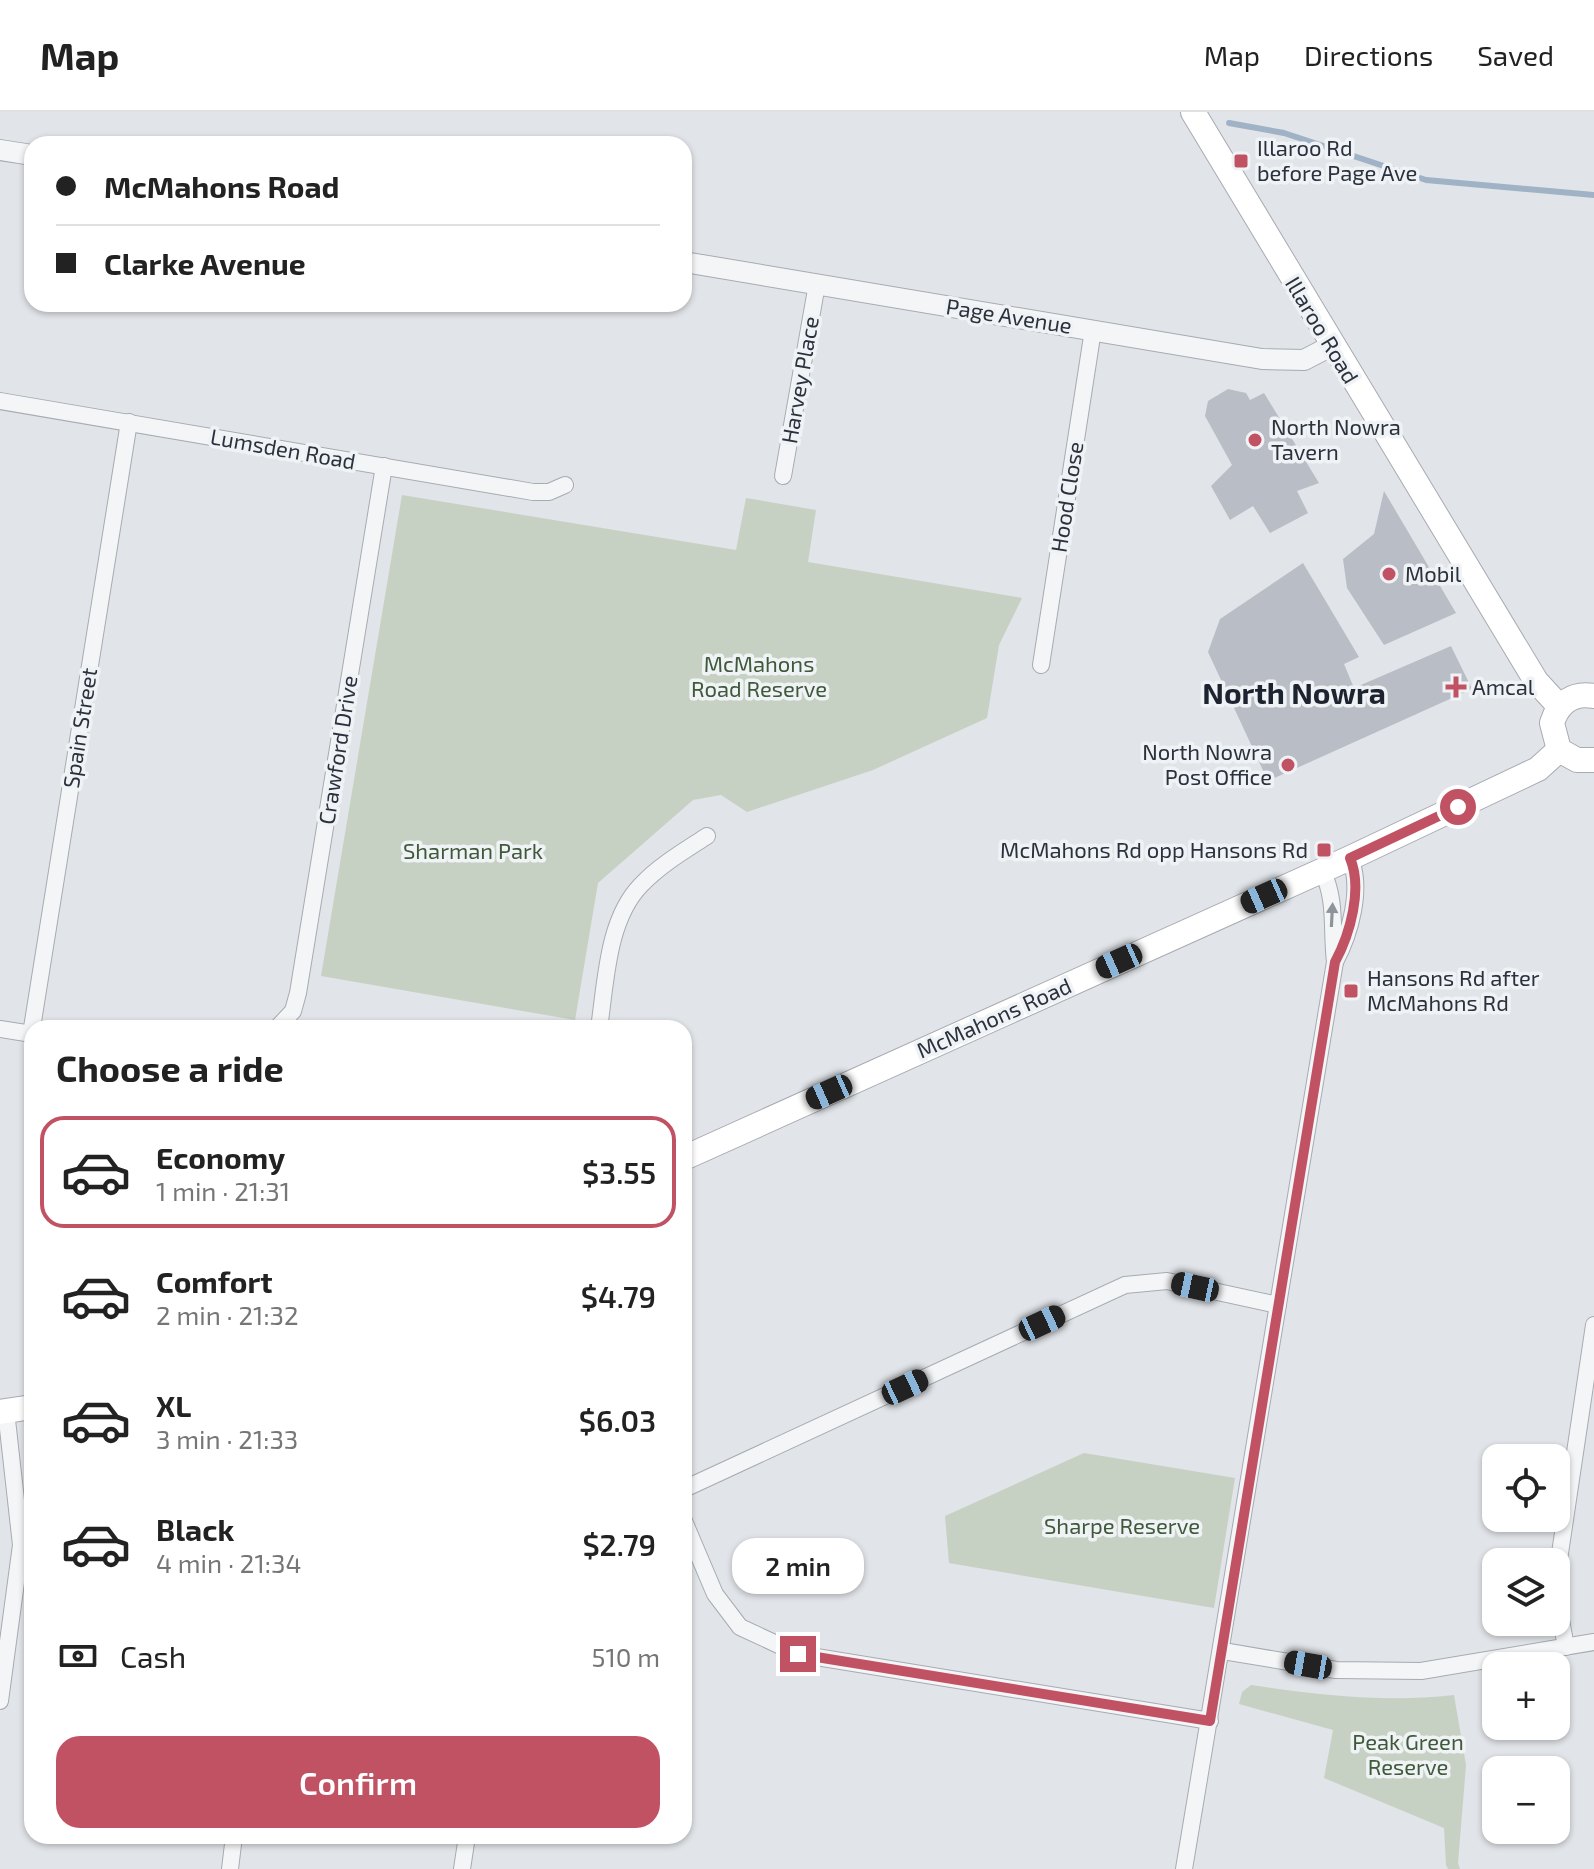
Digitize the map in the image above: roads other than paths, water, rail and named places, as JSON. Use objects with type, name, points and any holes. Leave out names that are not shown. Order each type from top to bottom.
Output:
[{"type":"main road","name":"Illaroo Road","points":[[1193,112],[1331,346],[1536,681],[1559,706]]},
{"type":"main road","points":[[1594,696],[1579,695],[1559,706],[1552,723],[1559,750],[1577,760],[1594,760]]},
{"type":"main road","name":"McMahons Road","points":[[692,1154],[1350,858],[1538,769],[1559,750]]},
{"type":"main road","points":[[3,1411],[24,1408]]},
{"type":"street","points":[[0,150],[24,154]]},
{"type":"street","name":"Page Avenue","points":[[692,263],[1287,361],[1308,359],[1331,346]]},
{"type":"street","name":"Harvey Place","points":[[783,476],[817,284]]},
{"type":"street","name":"Hood Close","points":[[1041,665],[1093,330]]},
{"type":"street","name":"Lumsden Road","points":[[0,401],[533,492],[549,492],[565,485]]},
{"type":"street","name":"Spain Street","points":[[33,1020],[129,422]]},
{"type":"street","name":"Crawford Drive","points":[[285,1020],[293,1011],[298,993],[384,466]]},
{"type":"street","points":[[600,1020],[617,928],[626,904],[639,886],[662,866],[707,836]]},
{"type":"street","points":[[1335,962],[1348,938],[1355,871],[1350,858]]},
{"type":"street","points":[[1184,1869],[1223,1651],[1335,962],[1331,932],[1335,907],[1322,870]]},
{"type":"street","points":[[0,1029],[24,1033]]},
{"type":"street","points":[[692,1485],[1125,1285],[1167,1281],[1278,1305]]},
{"type":"street","points":[[1561,1548],[1594,1325]]},
{"type":"street","points":[[0,1701],[21,1545],[3,1411]]},
{"type":"street","points":[[692,1540],[715,1594],[740,1627],[798,1654],[1210,1721]]},
{"type":"street","points":[[1564,1636],[1566,1647]]},
{"type":"street","points":[[1223,1651],[1336,1670],[1407,1671],[1471,1665],[1594,1642]]},
{"type":"street","points":[[230,1869],[233,1844]]},
{"type":"street","points":[[462,1869],[466,1844]]},
{"type":"waterway","points":[[1229,123],[1284,133],[1426,180],[1594,195]]},
{"type":"place","name":"Illaroo Rd before Page Ave","points":[[1241,161]]},
{"type":"place","name":"North Nowra Tavern","points":[[1255,440]]},
{"type":"place","name":"Mobil","points":[[1389,574]]},
{"type":"place","name":"Amcal","points":[[1456,687]]},
{"type":"place","name":"North Nowra Post Office","points":[[1288,765]]},
{"type":"place","name":"McMahons Rd opp Hansons Rd","points":[[1324,850]]},
{"type":"place","name":"Hansons Rd after McMahons Rd","points":[[1351,991]]},
{"type":"district","name":"North Nowra","points":[[1294,694]]},
{"type":"park label","name":"McMahons Road Reserve","points":[[759,676]]},
{"type":"park label","name":"Sharman Park","points":[[473,851]]},
{"type":"park label","name":"Sharpe Reserve","points":[[1122,1526]]},
{"type":"park label","name":"Peak Green Reserve","points":[[1408,1754]]}]
